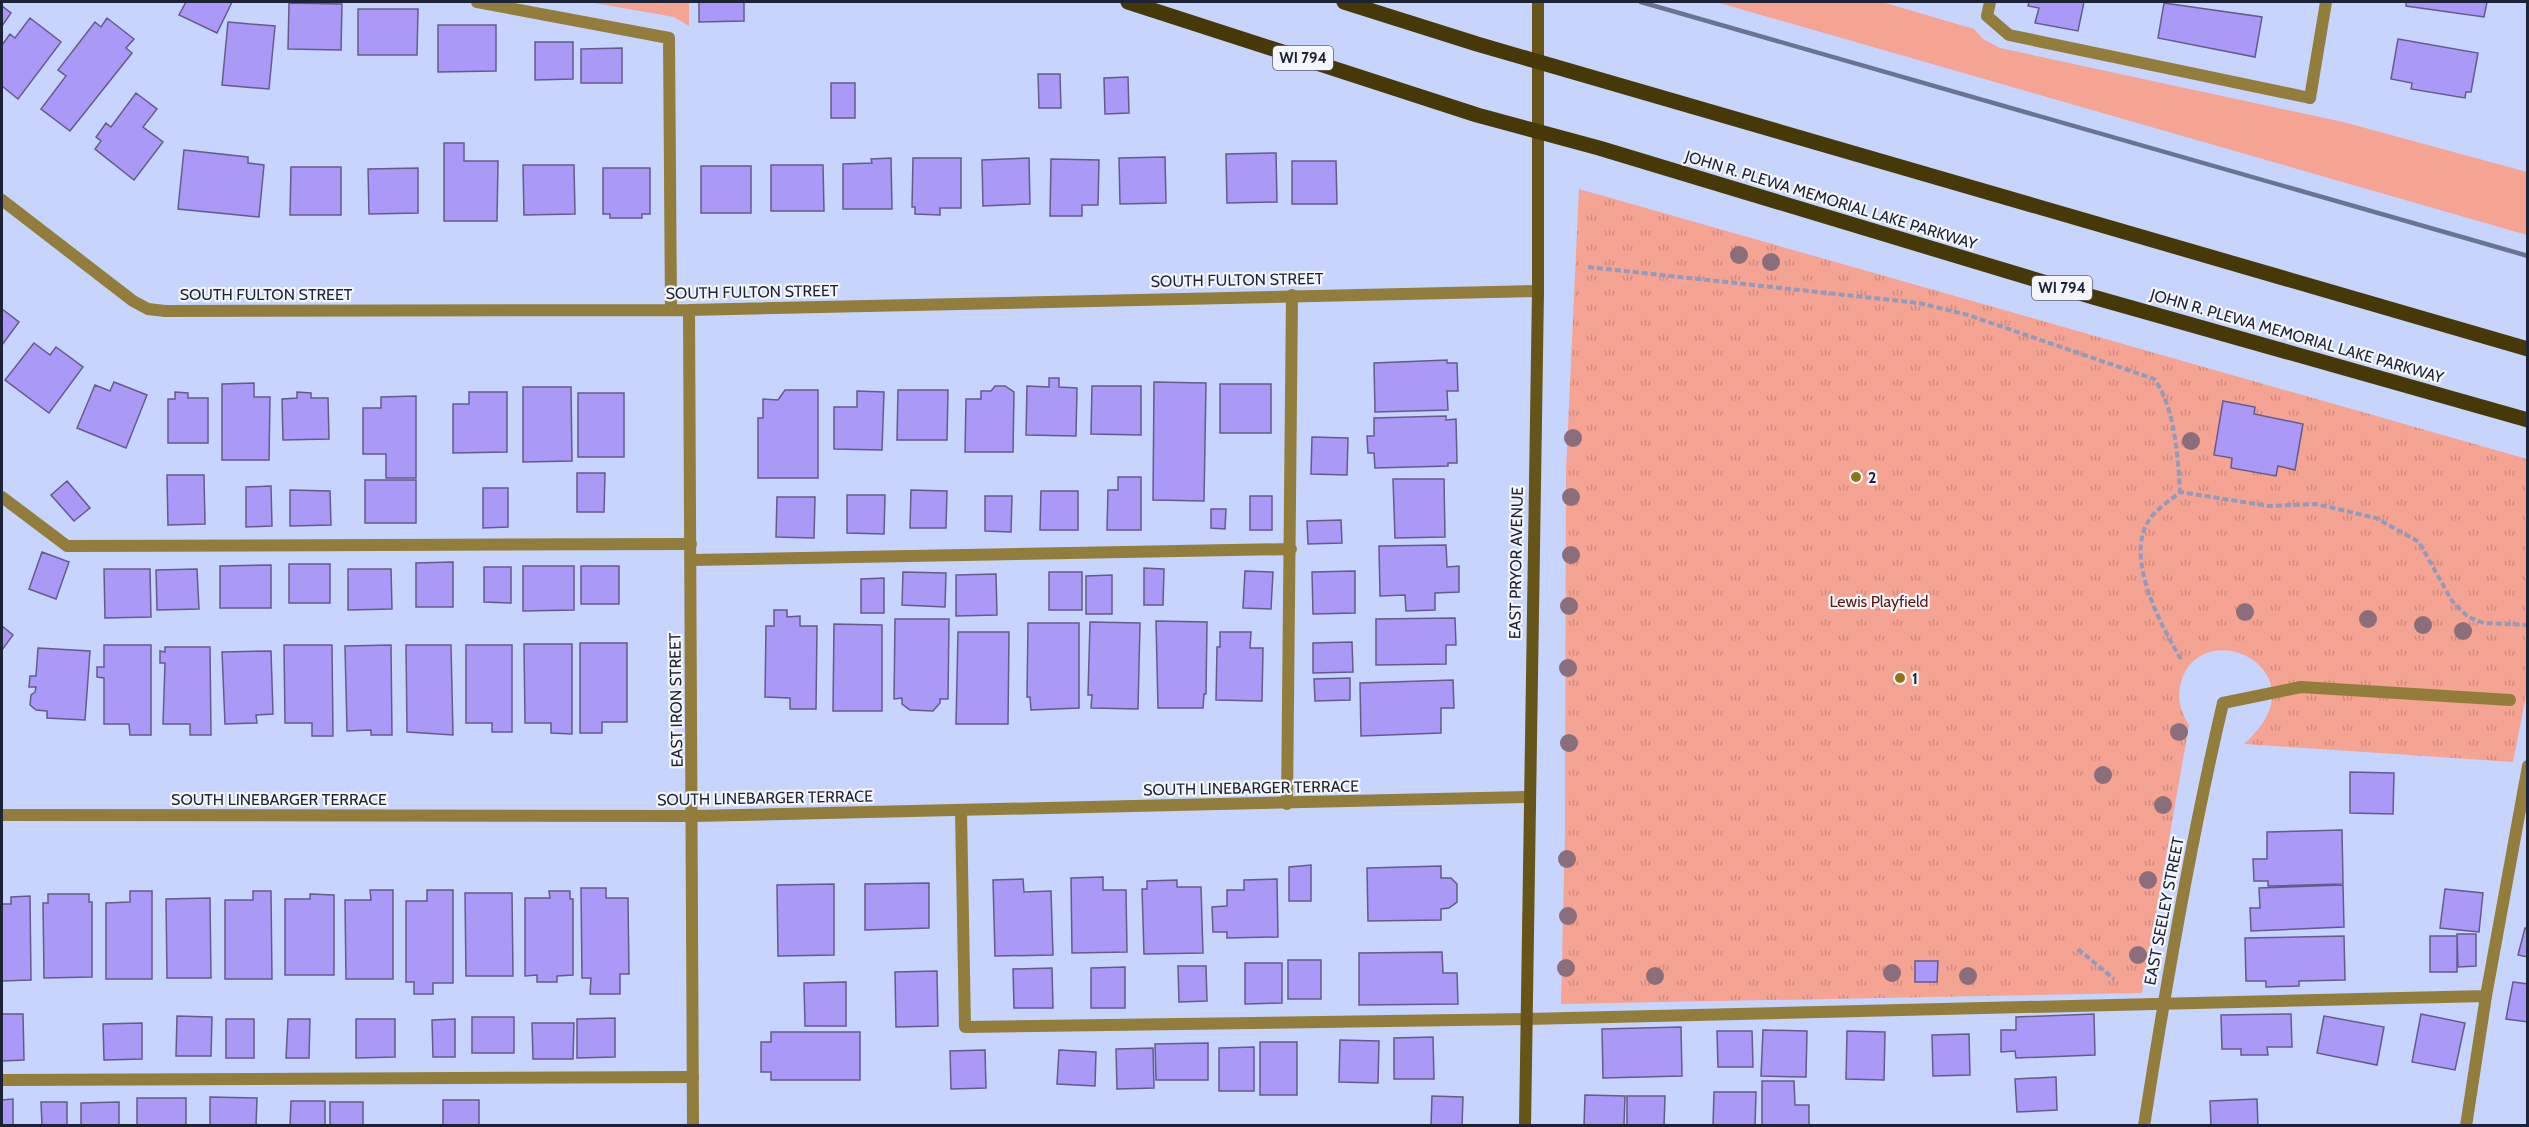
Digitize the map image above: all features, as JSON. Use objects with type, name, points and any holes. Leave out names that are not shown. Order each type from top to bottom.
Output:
[{"type":"main road","name":"JOHN R. PLEWA MEMORIAL LAKE PARKWAY","points":[[1128,2],[1477,115],[1599,148],[2093,297],[2528,420]]},
{"type":"main road","points":[[1344,2],[1477,44],[2528,349]]},
{"type":"street","points":[[477,2],[669,38],[671,310]]},
{"type":"street","name":"EAST PRYOR AVENUE","points":[[1526,1125],[1528,797],[1538,291],[1538,2]]},
{"type":"street","points":[[1990,2],[1987,16],[2009,35],[2310,98],[2326,2]]},
{"type":"street","name":"SOUTH FULTON STREET","points":[[2,201],[133,301],[148,309],[165,311],[689,310],[1538,291]]},
{"type":"street","points":[[1287,804],[1292,295]]},
{"type":"street","name":"EAST IRON STREET","points":[[689,310],[693,1125]]},
{"type":"street","points":[[2,497],[67,546],[691,544]]},
{"type":"street","points":[[691,560],[1291,549]]},
{"type":"street","name":"EAST SEELEY STREET","points":[[2144,1125],[2163,1003],[2209,763],[2223,703],[2301,687],[2510,700]]},
{"type":"street","points":[[2466,1125],[2486,996],[2528,766]]},
{"type":"street","name":"SOUTH LINEBARGER TERRACE","points":[[2,815],[693,816],[1528,797]]},
{"type":"street","points":[[961,811],[965,1028],[1527,1018],[2486,996]]},
{"type":"street","points":[[2,1080],[693,1077]]},
{"type":"path","points":[[1588,267],[1920,303],[1968,315],[2154,379],[2164,392],[2177,455],[2180,492]]},
{"type":"path","points":[[2180,492],[2270,506],[2316,504],[2376,518],[2419,542],[2452,601],[2468,616],[2484,623],[2528,625]]},
{"type":"path","points":[[2180,492],[2149,520],[2139,546],[2142,570],[2156,609],[2181,659]]},
{"type":"path","points":[[2078,949],[2121,985]]},
{"type":"green space","points":[[589,2],[689,2],[689,26],[674,17]]},
{"type":"green space","points":[[1716,2],[1882,2],[1974,29],[1983,39],[2000,48],[2343,122],[2527,172],[2527,235]]},
{"type":"green space","name":"Lewis Playfield","points":[[1579,189],[2527,459],[2528,686],[2513,762],[2244,744],[2266,717],[2272,694],[2266,674],[2252,659],[2232,651],[2211,651],[2193,661],[2181,682],[2180,704],[2189,725],[2142,993],[1561,1004],[1565,832],[1566,471]]},
{"type":"building","points":[[186,2],[232,2],[217,33],[179,15]]},
{"type":"building","points":[[699,2],[744,2],[744,21],[699,22]]},
{"type":"building","points":[[2029,2],[2084,2],[2078,31],[2035,23],[2039,8],[2028,6]]},
{"type":"building","points":[[2406,2],[2487,2],[2484,17],[2406,6]]},
{"type":"building","points":[[289,3],[342,4],[341,50],[288,49]]},
{"type":"building","points":[[2164,3],[2262,17],[2255,57],[2158,38]]},
{"type":"building","points":[[2,6],[11,13],[2,26]]},
{"type":"building","points":[[358,9],[418,9],[417,55],[358,55]]},
{"type":"building","points":[[30,18],[61,42],[18,99],[2,86],[2,45],[10,34],[15,38]]},
{"type":"building","points":[[107,18],[134,39],[126,48],[132,53],[70,131],[41,109],[66,76],[58,70],[95,22],[101,27]]},
{"type":"building","points":[[228,22],[275,26],[269,89],[222,85]]},
{"type":"building","points":[[438,25],[496,25],[496,71],[438,72]]},
{"type":"building","points":[[2398,39],[2478,53],[2471,92],[2466,92],[2465,98],[2411,89],[2412,83],[2391,79]]},
{"type":"building","points":[[535,42],[573,42],[573,79],[535,80]]},
{"type":"building","points":[[622,48],[622,83],[581,83],[581,49]]},
{"type":"building","points":[[1038,74],[1060,74],[1061,108],[1039,108]]},
{"type":"building","points":[[1128,77],[1129,113],[1105,114],[1104,78]]},
{"type":"building","points":[[831,83],[855,83],[855,118],[831,118]]},
{"type":"building","points":[[136,93],[157,109],[143,127],[163,142],[134,180],[95,149],[101,141],[96,137],[106,123],[111,127]]},
{"type":"building","points":[[444,143],[464,143],[464,161],[498,161],[497,221],[444,221]]},
{"type":"building","points":[[184,150],[248,157],[248,163],[264,165],[259,217],[178,209]]},
{"type":"building","points":[[1276,153],[1277,202],[1227,203],[1226,154]]},
{"type":"building","points":[[1165,157],[1166,203],[1120,204],[1119,158]]},
{"type":"building","points":[[891,158],[892,209],[843,209],[843,164],[872,163],[871,159]]},
{"type":"building","points":[[913,158],[961,158],[961,208],[940,208],[940,215],[915,214],[915,207],[912,207]]},
{"type":"building","points":[[1029,158],[1030,204],[983,206],[982,160]]},
{"type":"building","points":[[1051,159],[1099,160],[1098,205],[1082,205],[1082,216],[1050,216]]},
{"type":"building","points":[[1292,161],[1336,161],[1337,204],[1292,204]]},
{"type":"building","points":[[523,165],[574,165],[575,214],[524,215]]},
{"type":"building","points":[[771,165],[823,165],[824,211],[771,211]]},
{"type":"building","points":[[701,166],[751,166],[751,213],[701,213]]},
{"type":"building","points":[[291,167],[341,167],[341,215],[290,215]]},
{"type":"building","points":[[418,168],[418,213],[369,214],[368,169]]},
{"type":"building","points":[[603,168],[650,168],[650,214],[642,214],[642,218],[610,218],[610,214],[603,214]]},
{"type":"building","points":[[2,309],[19,322],[2,345]]},
{"type":"building","points":[[34,343],[50,355],[56,347],[83,367],[49,413],[5,380]]},
{"type":"building","points":[[1447,360],[1447,363],[1457,363],[1458,391],[1447,391],[1448,410],[1375,412],[1374,363]]},
{"type":"building","points":[[1049,378],[1059,378],[1059,387],[1077,388],[1076,436],[1026,435],[1027,386],[1049,387]]},
{"type":"building","points":[[114,382],[147,395],[126,448],[77,428],[95,385],[110,391]]},
{"type":"building","points":[[1154,382],[1206,383],[1204,501],[1153,500]]},
{"type":"building","points":[[254,383],[254,397],[270,397],[269,460],[222,460],[222,384]]},
{"type":"building","points":[[1220,384],[1271,384],[1271,433],[1220,433]]},
{"type":"building","points":[[995,386],[1005,386],[1014,392],[1013,452],[965,452],[966,399],[981,399],[981,391],[991,391]]},
{"type":"building","points":[[1092,386],[1141,386],[1141,435],[1091,434]]},
{"type":"building","points":[[523,387],[571,387],[572,461],[523,462]]},
{"type":"building","points":[[785,390],[818,390],[818,478],[758,478],[758,418],[763,418],[763,399],[778,400]]},
{"type":"building","points":[[898,390],[948,390],[947,440],[897,440]]},
{"type":"building","points":[[857,391],[884,392],[882,450],[834,449],[834,407],[857,407]]},
{"type":"building","points":[[175,392],[188,393],[188,398],[208,398],[208,443],[168,443],[168,399],[175,399]]},
{"type":"building","points":[[297,392],[311,393],[311,398],[328,398],[329,439],[283,440],[282,399],[297,398]]},
{"type":"building","points":[[469,392],[507,392],[507,452],[453,453],[453,404],[469,404]]},
{"type":"building","points":[[578,393],[624,393],[624,457],[578,457]]},
{"type":"building","points":[[416,396],[416,478],[386,478],[386,454],[363,454],[363,408],[381,408],[381,397]]},
{"type":"building","points":[[2223,401],[2255,407],[2254,414],[2303,424],[2295,470],[2278,466],[2276,476],[2231,468],[2232,458],[2214,455]]},
{"type":"building","points":[[1446,416],[1446,420],[1456,419],[1457,463],[1448,463],[1448,466],[1375,468],[1374,453],[1368,453],[1367,436],[1374,436],[1374,418]]},
{"type":"building","points":[[1312,437],[1348,438],[1347,475],[1311,474]]},
{"type":"building","points":[[577,473],[605,473],[604,512],[577,512]]},
{"type":"building","points":[[167,475],[204,475],[205,524],[168,525]]},
{"type":"building","points":[[1118,477],[1141,477],[1141,530],[1107,530],[1108,490],[1118,490]]},
{"type":"building","points":[[1393,479],[1444,479],[1445,537],[1395,538]]},
{"type":"building","points":[[365,480],[416,480],[416,523],[365,523]]},
{"type":"building","points":[[67,481],[90,508],[74,521],[51,495]]},
{"type":"building","points":[[271,486],[272,526],[246,527],[246,487]]},
{"type":"building","points":[[483,488],[508,488],[508,527],[483,528]]},
{"type":"building","points":[[290,490],[330,491],[331,525],[290,526]]},
{"type":"building","points":[[911,490],[947,491],[946,528],[910,528]]},
{"type":"building","points":[[1041,491],[1078,491],[1078,530],[1040,530]]},
{"type":"building","points":[[847,495],[885,495],[884,534],[847,533]]},
{"type":"building","points":[[985,496],[1012,496],[1011,532],[985,531]]},
{"type":"building","points":[[1250,496],[1272,496],[1272,530],[1250,530]]},
{"type":"building","points":[[777,497],[815,497],[814,538],[776,537]]},
{"type":"building","points":[[1211,509],[1226,509],[1225,529],[1211,528]]},
{"type":"building","points":[[1341,520],[1342,543],[1308,544],[1307,521]]},
{"type":"building","points":[[1446,545],[1447,567],[1459,566],[1459,592],[1435,593],[1435,610],[1406,611],[1405,595],[1380,596],[1379,546]]},
{"type":"building","points":[[42,552],[69,562],[56,599],[29,589]]},
{"type":"building","points":[[453,562],[453,607],[416,607],[416,563]]},
{"type":"building","points":[[289,564],[330,564],[330,603],[289,603]]},
{"type":"building","points":[[271,565],[271,608],[220,608],[220,566]]},
{"type":"building","points":[[523,566],[574,566],[574,610],[523,611]]},
{"type":"building","points":[[581,566],[619,566],[619,604],[581,604]]},
{"type":"building","points":[[484,567],[511,567],[511,603],[484,602]]},
{"type":"building","points":[[1144,568],[1164,569],[1163,605],[1144,605]]},
{"type":"building","points":[[104,569],[150,569],[151,617],[105,618]]},
{"type":"building","points":[[197,569],[199,609],[157,610],[156,570]]},
{"type":"building","points":[[348,569],[391,569],[392,609],[348,610]]},
{"type":"building","points":[[1245,571],[1273,572],[1271,609],[1243,608]]},
{"type":"building","points":[[1355,571],[1355,613],[1313,614],[1312,572]]},
{"type":"building","points":[[903,572],[946,573],[945,607],[902,605]]},
{"type":"building","points":[[1049,572],[1082,572],[1082,610],[1049,610]]},
{"type":"building","points":[[996,574],[997,615],[956,616],[956,575]]},
{"type":"building","points":[[1112,575],[1112,614],[1086,614],[1086,576]]},
{"type":"building","points":[[884,578],[884,613],[861,613],[861,579]]},
{"type":"building","points":[[774,610],[787,610],[787,617],[800,616],[800,626],[817,626],[816,709],[790,709],[790,698],[765,697],[766,626],[774,626]]},
{"type":"building","points":[[1455,618],[1456,645],[1446,645],[1446,664],[1376,665],[1376,619]]},
{"type":"building","points":[[895,619],[949,619],[948,699],[940,699],[940,703],[933,711],[910,710],[902,704],[902,698],[894,699]]},
{"type":"building","points":[[1156,621],[1207,622],[1206,694],[1204,694],[1203,708],[1158,708]]},
{"type":"building","points":[[1090,622],[1140,623],[1138,709],[1091,708],[1092,695],[1088,695]]},
{"type":"building","points":[[1028,623],[1079,623],[1079,708],[1031,710],[1030,697],[1027,697]]},
{"type":"building","points":[[834,624],[882,625],[882,711],[833,711]]},
{"type":"building","points":[[2,626],[13,635],[2,650]]},
{"type":"building","points":[[958,632],[1009,632],[1008,724],[956,724]]},
{"type":"building","points":[[1220,632],[1251,632],[1250,648],[1263,648],[1262,701],[1216,700],[1217,647],[1220,647]]},
{"type":"building","points":[[1352,642],[1353,672],[1313,673],[1313,643]]},
{"type":"building","points":[[580,643],[627,643],[627,722],[602,722],[602,733],[580,733]]},
{"type":"building","points":[[524,644],[572,644],[572,734],[551,733],[551,723],[525,723]]},
{"type":"building","points":[[104,645],[151,645],[151,735],[130,735],[129,724],[104,724],[104,678],[97,677],[97,667],[104,667]]},
{"type":"building","points":[[284,645],[332,645],[333,736],[312,736],[312,723],[285,723]]},
{"type":"building","points":[[391,645],[392,735],[371,735],[371,730],[347,731],[345,646]]},
{"type":"building","points":[[406,645],[451,645],[453,735],[407,732]]},
{"type":"building","points":[[466,645],[512,645],[512,732],[492,732],[492,723],[466,723]]},
{"type":"building","points":[[165,647],[210,647],[211,735],[190,735],[190,724],[163,724],[165,663],[160,663],[160,651],[165,652]]},
{"type":"building","points":[[38,648],[90,651],[85,720],[47,718],[47,711],[36,710],[30,705],[31,695],[35,692],[36,687],[29,687],[30,676],[36,676]]},
{"type":"building","points":[[271,651],[273,714],[256,715],[257,723],[225,724],[222,652]]},
{"type":"building","points":[[1350,678],[1350,700],[1315,701],[1314,679]]},
{"type":"building","points":[[1453,680],[1454,708],[1441,708],[1441,733],[1361,736],[1360,683]]},
{"type":"building","points":[[2350,772],[2394,773],[2393,814],[2350,813]]},
{"type":"building","points":[[2342,830],[2343,884],[2268,886],[2268,881],[2254,881],[2253,859],[2267,859],[2267,832]]},
{"type":"building","points":[[1311,865],[1311,901],[1289,901],[1289,867]]},
{"type":"building","points":[[1441,866],[1441,878],[1451,878],[1457,884],[1457,902],[1449,908],[1441,909],[1441,920],[1368,921],[1367,868]]},
{"type":"building","points":[[1103,877],[1103,890],[1126,890],[1127,952],[1072,953],[1071,878]]},
{"type":"building","points":[[1023,879],[1024,892],[1051,891],[1053,955],[995,956],[993,880]]},
{"type":"building","points":[[1277,879],[1278,937],[1227,938],[1227,932],[1213,932],[1212,907],[1227,906],[1227,890],[1244,890],[1244,880]]},
{"type":"building","points":[[1177,880],[1177,887],[1201,887],[1203,953],[1144,954],[1142,889],[1147,889],[1147,881]]},
{"type":"building","points":[[929,883],[929,928],[865,930],[865,884]]},
{"type":"building","points":[[834,884],[834,955],[778,956],[777,885]]},
{"type":"building","points":[[2343,885],[2344,927],[2251,931],[2250,908],[2260,908],[2259,888]]},
{"type":"building","points":[[581,888],[606,888],[606,898],[628,898],[629,974],[620,974],[620,994],[590,994],[591,978],[582,978]]},
{"type":"building","points":[[2445,889],[2483,893],[2479,932],[2440,928]]},
{"type":"building","points":[[370,890],[393,890],[393,979],[346,979],[345,900],[371,900]]},
{"type":"building","points":[[427,890],[453,890],[453,983],[433,983],[433,994],[414,994],[414,982],[406,982],[406,901],[427,901]]},
{"type":"building","points":[[130,891],[152,891],[152,979],[106,979],[106,903],[130,902]]},
{"type":"building","points":[[253,891],[271,891],[272,979],[225,979],[225,900],[253,900]]},
{"type":"building","points":[[549,891],[570,891],[570,899],[573,899],[573,975],[557,976],[557,982],[537,982],[537,975],[525,976],[525,898],[550,898]]},
{"type":"building","points":[[465,893],[512,893],[513,976],[466,976]]},
{"type":"building","points":[[48,894],[89,894],[89,902],[92,902],[92,977],[44,978],[43,903],[48,903]]},
{"type":"building","points":[[310,894],[334,895],[334,975],[285,975],[285,899],[310,899]]},
{"type":"building","points":[[30,896],[31,980],[2,981],[2,904],[11,904],[11,897]]},
{"type":"building","points":[[210,898],[211,978],[167,978],[166,899]]},
{"type":"building","points":[[2525,928],[2528,929],[2528,957],[2518,955]]},
{"type":"building","points":[[2457,934],[2476,934],[2476,966],[2458,967]]},
{"type":"building","points":[[2344,936],[2345,980],[2299,981],[2299,986],[2266,987],[2266,981],[2246,981],[2245,938]]},
{"type":"building","points":[[2430,936],[2457,936],[2457,972],[2430,972]]},
{"type":"building","points":[[1442,952],[1443,973],[1457,973],[1458,1004],[1359,1005],[1359,953]]},
{"type":"building","points":[[1288,960],[1321,960],[1321,999],[1288,999]]},
{"type":"building","points":[[1915,961],[1938,961],[1937,982],[1915,982]]},
{"type":"building","points":[[1245,963],[1282,963],[1282,1003],[1245,1004]]},
{"type":"building","points":[[1178,966],[1206,966],[1207,1001],[1179,1002]]},
{"type":"building","points":[[1125,967],[1125,1008],[1091,1008],[1091,968]]},
{"type":"building","points":[[1052,968],[1053,1008],[1014,1008],[1013,969]]},
{"type":"building","points":[[937,971],[938,1026],[896,1027],[895,972]]},
{"type":"building","points":[[846,982],[846,1026],[805,1026],[804,983]]},
{"type":"building","points":[[2513,982],[2528,984],[2528,1022],[2506,1019]]},
{"type":"building","points":[[2,1014],[23,1014],[24,1060],[2,1061]]},
{"type":"building","points":[[2094,1014],[2095,1055],[2016,1058],[2015,1051],[2001,1052],[2001,1030],[2016,1030],[2016,1017]]},
{"type":"building","points":[[2291,1014],[2292,1047],[2267,1047],[2268,1055],[2241,1055],[2241,1049],[2222,1049],[2221,1015]]},
{"type":"building","points":[[2421,1014],[2465,1023],[2455,1070],[2412,1062]]},
{"type":"building","points":[[177,1016],[212,1017],[211,1056],[176,1056]]},
{"type":"building","points":[[2324,1016],[2384,1027],[2377,1065],[2317,1053]]},
{"type":"building","points":[[472,1017],[514,1017],[514,1053],[472,1053]]},
{"type":"building","points":[[615,1018],[615,1057],[577,1058],[577,1019]]},
{"type":"building","points":[[226,1019],[254,1019],[254,1058],[226,1058]]},
{"type":"building","points":[[288,1019],[310,1019],[309,1058],[286,1058]]},
{"type":"building","points":[[356,1019],[395,1019],[395,1057],[356,1058]]},
{"type":"building","points":[[455,1019],[455,1057],[433,1057],[432,1020]]},
{"type":"building","points":[[142,1023],[142,1059],[104,1060],[103,1024]]},
{"type":"building","points":[[532,1023],[574,1023],[573,1059],[533,1059]]},
{"type":"building","points":[[1681,1027],[1682,1076],[1603,1078],[1602,1029]]},
{"type":"building","points":[[1763,1030],[1807,1031],[1806,1077],[1761,1076]]},
{"type":"building","points":[[1717,1031],[1752,1031],[1753,1067],[1718,1067]]},
{"type":"building","points":[[1847,1031],[1885,1032],[1884,1080],[1846,1079]]},
{"type":"building","points":[[771,1032],[860,1032],[860,1080],[771,1080],[771,1072],[761,1072],[761,1042],[771,1042]]},
{"type":"building","points":[[1969,1034],[1970,1075],[1933,1076],[1932,1035]]},
{"type":"building","points":[[1433,1037],[1434,1079],[1394,1079],[1394,1038]]},
{"type":"building","points":[[1340,1040],[1379,1041],[1378,1083],[1339,1082]]},
{"type":"building","points":[[1260,1042],[1297,1042],[1297,1095],[1260,1095]]},
{"type":"building","points":[[1208,1043],[1208,1080],[1156,1080],[1155,1044]]},
{"type":"building","points":[[1254,1047],[1254,1091],[1219,1091],[1219,1048]]},
{"type":"building","points":[[1153,1048],[1154,1088],[1117,1089],[1116,1049]]},
{"type":"building","points":[[985,1050],[986,1088],[951,1089],[950,1051]]},
{"type":"building","points":[[1059,1050],[1096,1052],[1095,1086],[1057,1084]]},
{"type":"building","points":[[2056,1077],[2057,1110],[2017,1112],[2015,1079]]},
{"type":"building","points":[[1762,1081],[1794,1081],[1795,1105],[1809,1105],[1809,1126],[1762,1126]]},
{"type":"building","points":[[1714,1092],[1756,1092],[1755,1126],[1713,1126]]},
{"type":"building","points":[[1585,1095],[1625,1096],[1624,1126],[1584,1126]]},
{"type":"building","points":[[1432,1096],[1463,1097],[1462,1126],[1431,1126]]},
{"type":"building","points":[[1627,1096],[1665,1096],[1664,1126],[1627,1126]]},
{"type":"building","points":[[210,1097],[257,1098],[256,1126],[210,1126]]},
{"type":"building","points":[[137,1098],[186,1098],[186,1126],[137,1126]]},
{"type":"building","points":[[13,1099],[13,1126],[2,1126],[2,1100]]},
{"type":"building","points":[[2257,1099],[2258,1126],[2211,1126],[2210,1101]]},
{"type":"building","points":[[443,1100],[479,1100],[479,1126],[443,1126]]},
{"type":"building","points":[[291,1101],[325,1101],[325,1126],[290,1126]]},
{"type":"building","points":[[41,1102],[67,1102],[67,1126],[42,1126]]},
{"type":"building","points":[[119,1102],[119,1126],[81,1126],[81,1103]]},
{"type":"building","points":[[330,1102],[363,1102],[363,1126],[330,1126]]},
{"type":"railway","points":[[1641,2],[2528,256]]},
{"type":"place","name":"2","points":[[1856,477]]},
{"type":"place","name":"1","points":[[1900,678]]}]
